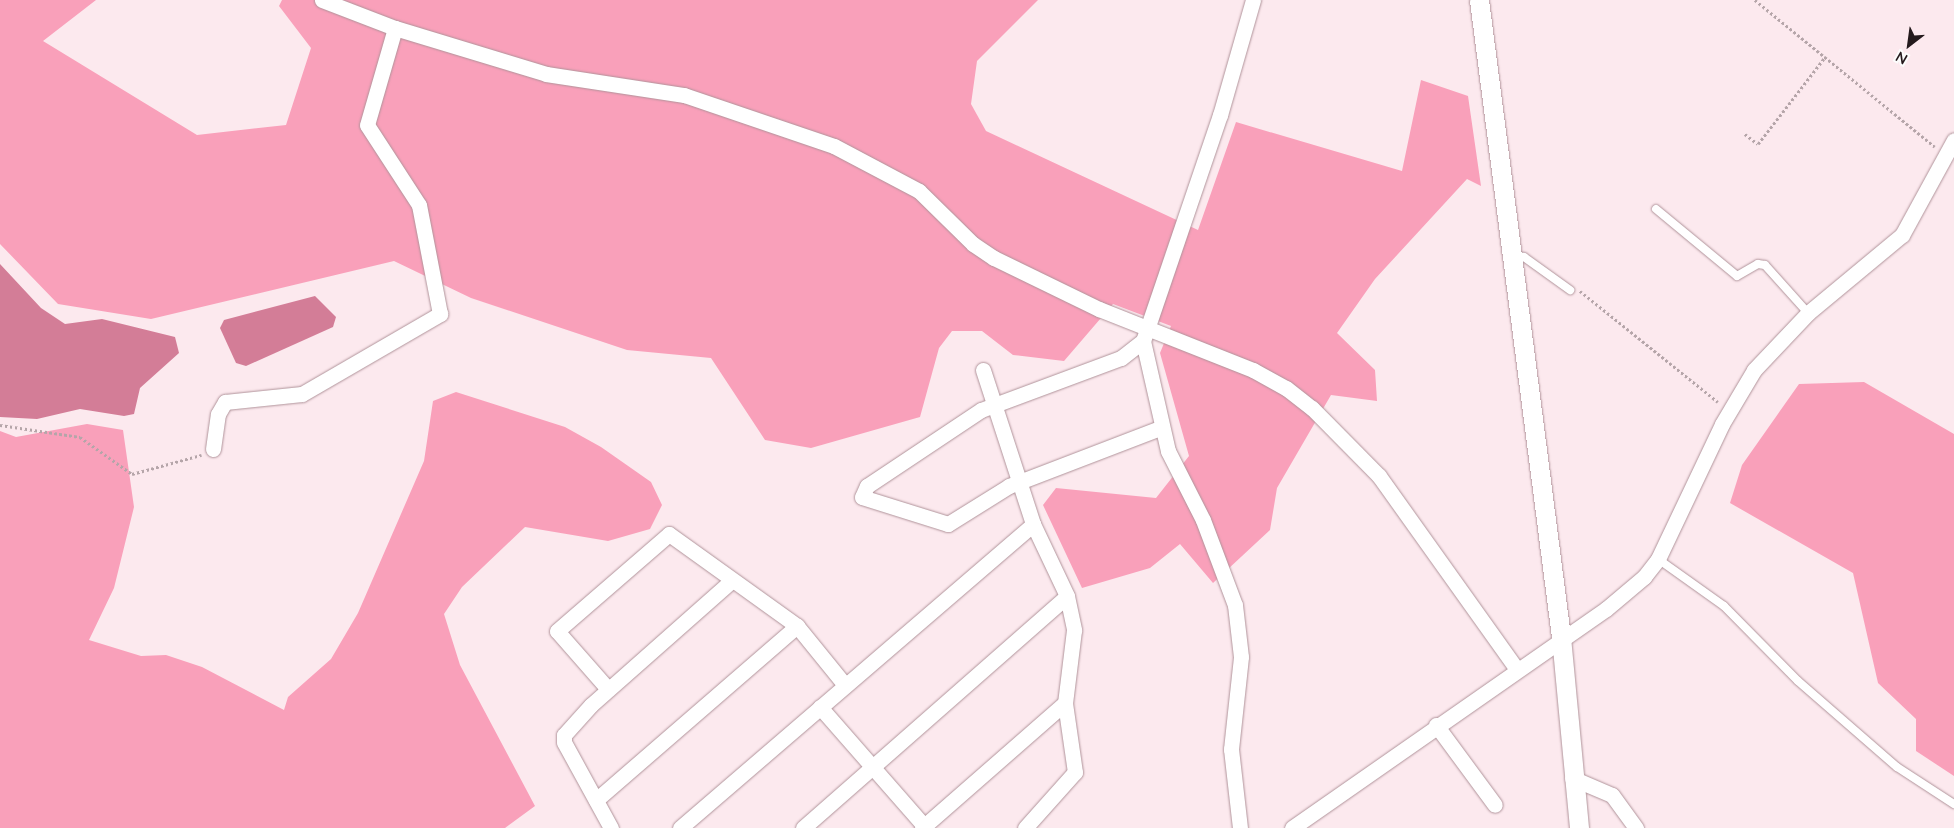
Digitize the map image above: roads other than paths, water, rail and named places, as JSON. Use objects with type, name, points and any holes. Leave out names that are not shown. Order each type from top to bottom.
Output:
[{"type":"street","points":[[322,0],[394,28],[546,74],[684,95],[834,146],[919,191],[973,244],[994,258],[1145,335],[1253,370],[1312,408],[1379,476],[1516,668]]},
{"type":"street","points":[[1160,428],[1019,483],[948,524],[862,497],[868,486],[995,405],[1121,358],[1145,335],[1220,115],[1253,0]]},
{"type":"street","points":[[1479,0],[1561,637],[1572,778],[1579,828]]},
{"type":"street","points":[[213,449],[218,414],[225,402],[302,394],[440,314],[419,205],[367,125],[394,28]]},
{"type":"street","points":[[1292,828],[1309,824],[1436,725],[1624,594],[1658,558],[1729,411],[1754,370],[1808,313],[1902,235],[1954,140]]},
{"type":"street","points":[[1145,335],[1160,428],[1235,605],[1241,657],[1231,749],[1240,828]]},
{"type":"street","points":[[983,370],[1033,524],[1067,596],[1074,630],[1065,703],[1075,772],[1026,828]]},
{"type":"street","points":[[680,828],[1033,524]]},
{"type":"street","points":[[608,689],[557,631],[669,534],[731,581],[797,626],[844,685]]},
{"type":"street","points":[[611,828],[563,738],[608,689],[731,581]]},
{"type":"street","points":[[803,828],[1067,596]]},
{"type":"street","points":[[596,800],[797,626]]},
{"type":"street","points":[[820,707],[924,827],[1065,703]]},
{"type":"street","points":[[1436,725],[1495,805]]},
{"type":"street","points":[[1572,778],[1612,795],[1636,828]]},
{"type":"lane","points":[[1656,209],[1737,276],[1762,264],[1808,313]]},
{"type":"lane","points":[[1511,255],[1524,258],[1570,290]]},
{"type":"lane","points":[[1658,558],[1724,606],[1798,681],[1897,767],[1954,804]]}]
